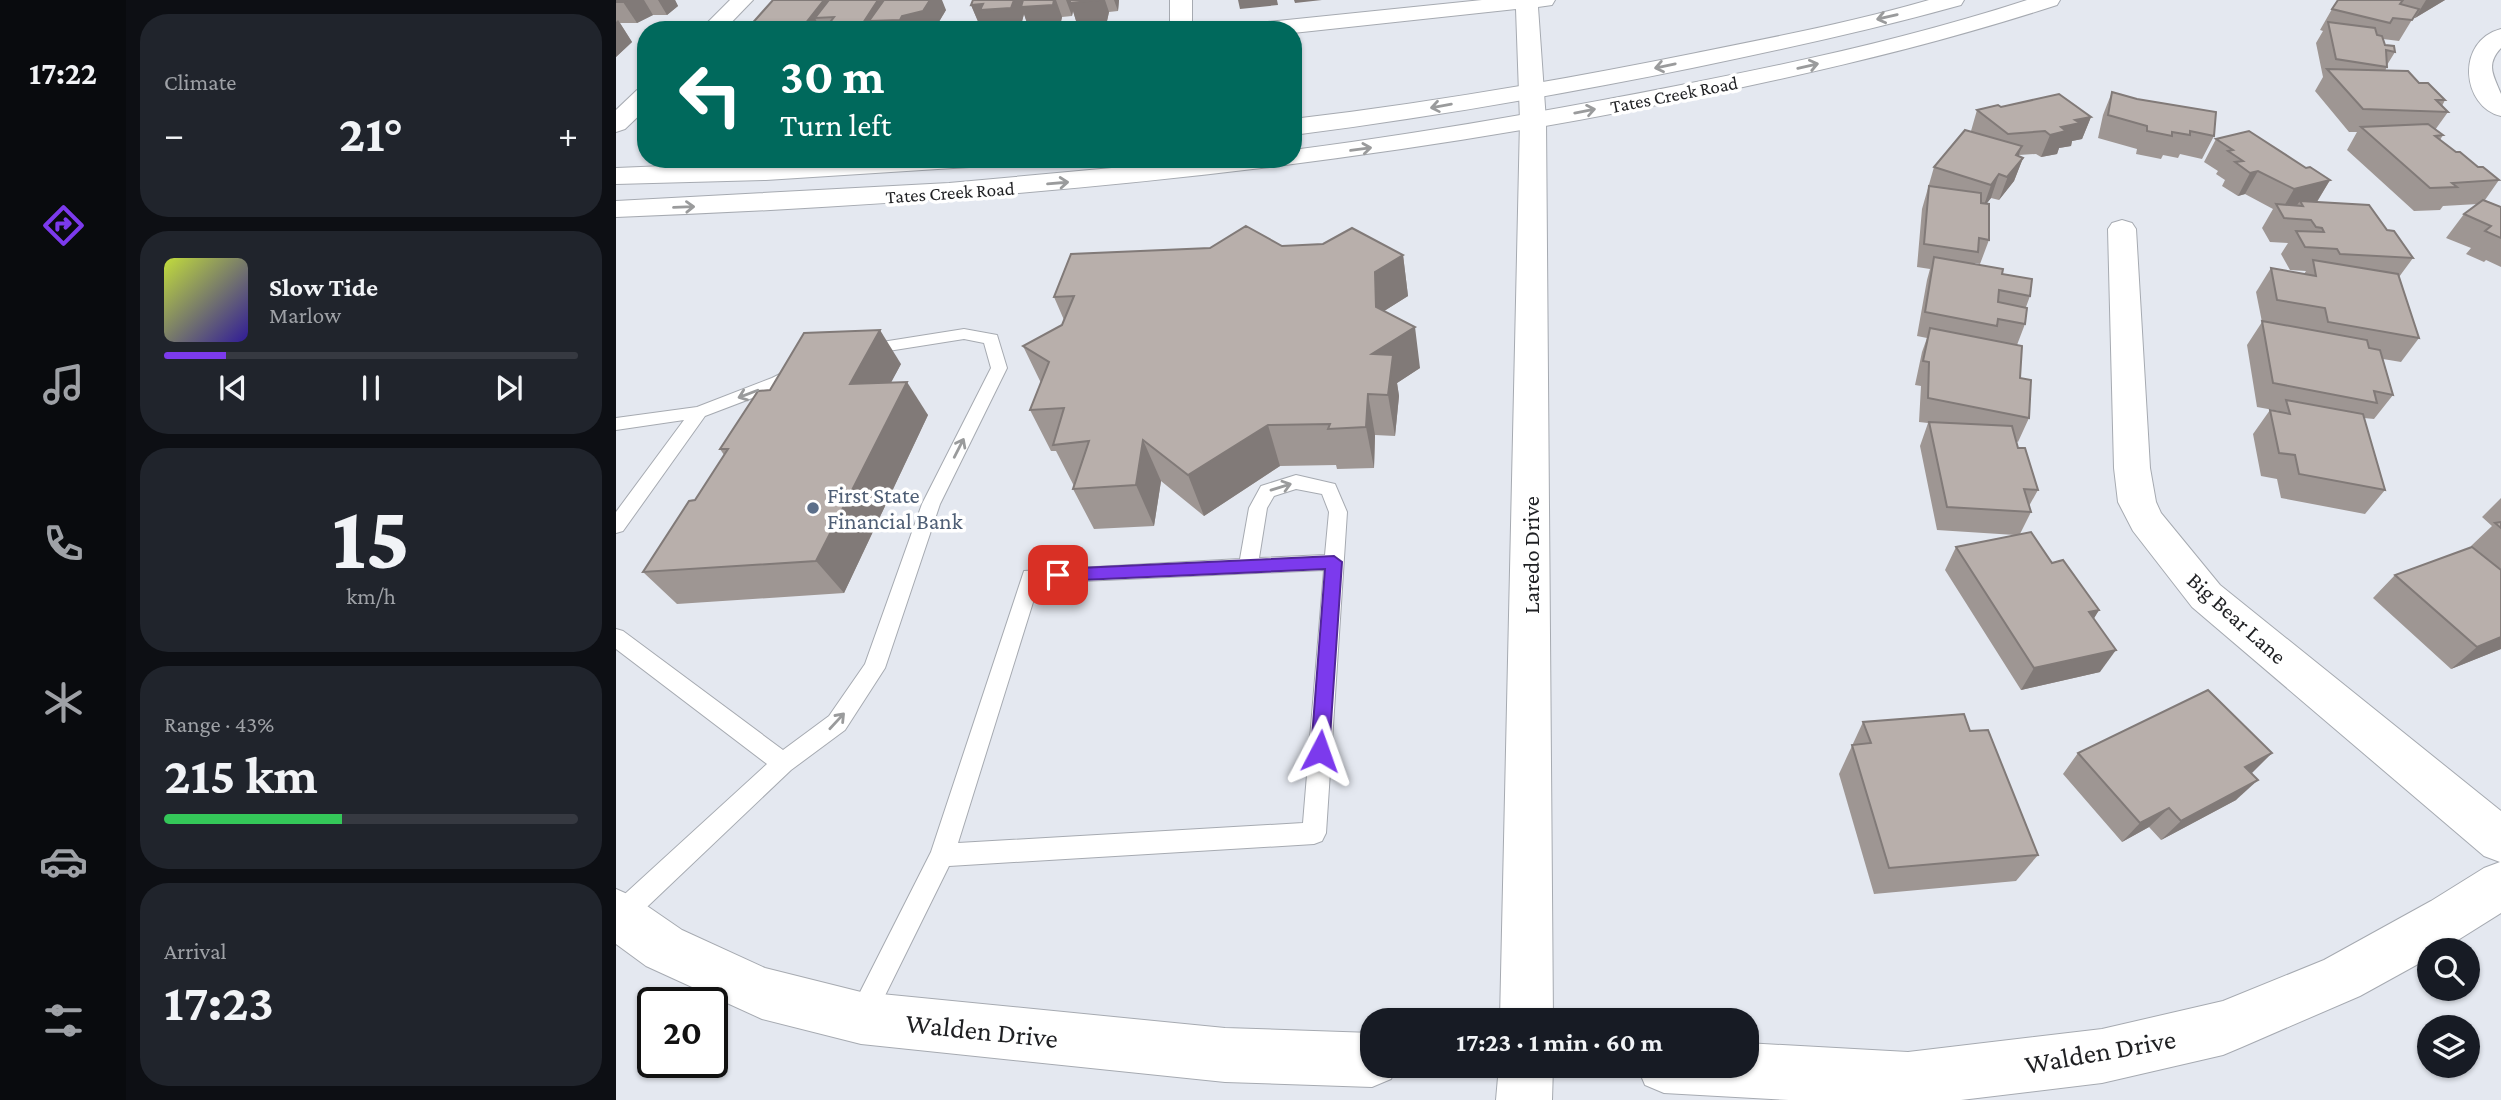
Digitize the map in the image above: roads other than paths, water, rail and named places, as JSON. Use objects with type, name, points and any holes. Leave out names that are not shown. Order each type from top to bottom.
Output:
[{"type":"street","points":[[720,21],[742,0]]},
{"type":"street","points":[[1181,0],[1181,21]]},
{"type":"street","name":"Tates Creek Road","points":[[1302,156],[1532,106],[1953,0]]},
{"type":"street","name":"Tates Creek Road","points":[[1302,126],[1532,106],[1770,75],[1912,41],[2049,0]]},
{"type":"street","points":[[1302,25],[1535,1]]},
{"type":"street","name":"Laredo Drive","points":[[1527,1008],[1532,106],[1535,1]]},
{"type":"street","points":[[2501,36],[2487,46],[2480,58],[2478,74],[2484,89],[2501,109]]},
{"type":"street","points":[[616,96],[637,95]]},
{"type":"street","points":[[616,124],[637,103]]},
{"type":"street","name":"Tates Creek Road","points":[[616,176],[828,168]]},
{"type":"street","name":"Tates Creek Road","points":[[616,209],[884,197],[1207,168]]},
{"type":"street","name":"Big Bear Lane","points":[[2122,229],[2132,468],[2137,502],[2146,522],[2206,596],[2501,840]]},
{"type":"street","name":"Walden Drive","points":[[1759,1071],[1908,1079],[2102,1056],[2223,1028],[2342,978],[2449,919],[2501,885]]},
{"type":"street","name":"Walden Drive","points":[[618,915],[664,948],[762,993],[860,1018],[1225,1055],[1360,1060]]},
{"type":"street","points":[[1524,1100],[1525,1078]]},
{"type":"lane","points":[[618,915],[783,763],[837,723],[874,668],[931,504],[999,368],[991,339],[964,334],[844,353]]},
{"type":"lane","points":[[616,424],[699,412],[778,382],[807,363]]},
{"type":"lane","points":[[616,526],[699,412]]},
{"type":"lane","points":[[942,855],[1314,832],[1338,512],[1329,489],[1296,482],[1267,491],[1258,508],[1248,566]]},
{"type":"lane","points":[[860,1018],[942,855],[1031,576],[1334,562]]},
{"type":"lane","points":[[616,637],[783,763]]},
{"type":"place","name":"First State Financial Bank","points":[[813,508]]}]
